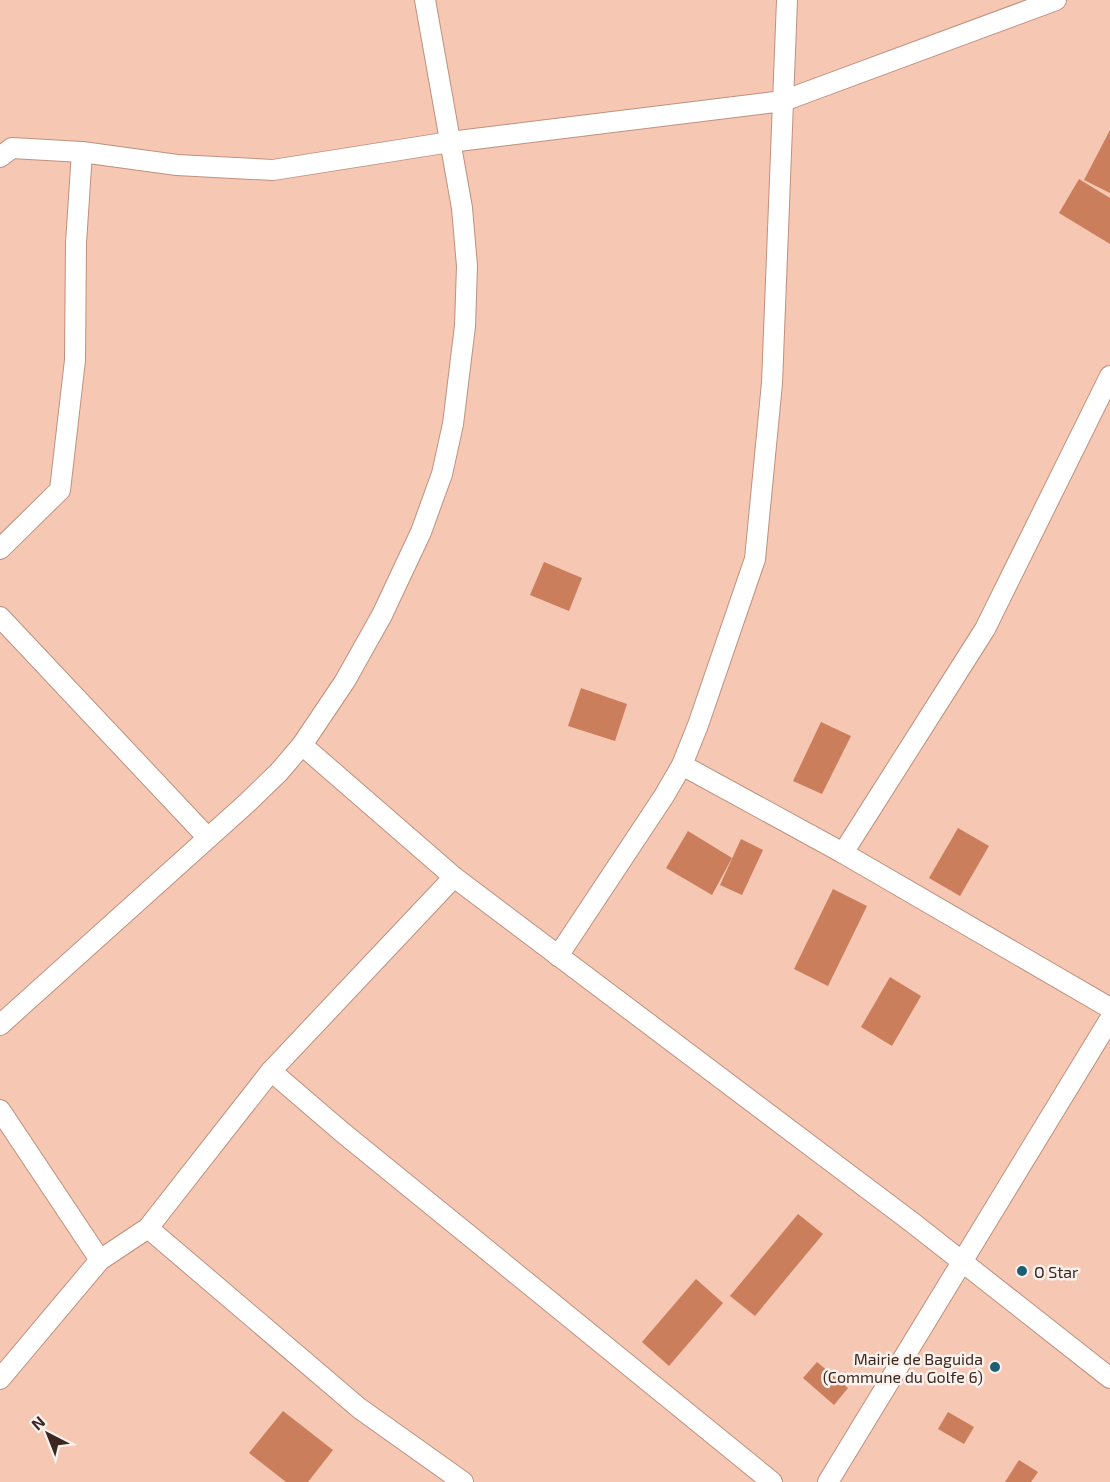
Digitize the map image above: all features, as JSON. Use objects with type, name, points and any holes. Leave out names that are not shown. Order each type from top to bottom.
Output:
[{"type":"street","points":[[0,1025],[279,772],[302,745],[345,681],[382,615],[421,532],[442,474],[453,424],[465,326],[467,266],[462,208],[425,0]]},
{"type":"street","points":[[558,956],[682,765],[755,559],[772,383],[787,0]]},
{"type":"street","points":[[0,157],[12,148],[82,152],[177,165],[273,170],[450,142],[783,101],[1056,0]]},
{"type":"street","points":[[0,549],[60,490],[75,360],[76,243],[82,152]]},
{"type":"street","points":[[843,853],[985,629],[1110,376]]},
{"type":"street","points":[[0,617],[208,838]]},
{"type":"street","points":[[302,745],[454,877],[963,1262],[1110,1378]]},
{"type":"street","points":[[682,765],[843,853],[1110,1008]]},
{"type":"street","points":[[0,1378],[100,1260],[148,1228],[271,1071],[454,877]]},
{"type":"street","points":[[828,1482],[1110,1020]]},
{"type":"street","points":[[271,1071],[360,1147],[772,1482]]},
{"type":"street","points":[[0,1110],[100,1260]]},
{"type":"street","points":[[148,1228],[359,1408],[463,1482]]},
{"type":"building","points":[[1110,130],[1110,193],[1084,180]]},
{"type":"building","points":[[1079,179],[1110,198],[1110,244],[1059,213]]},
{"type":"building","points":[[544,562],[582,578],[569,611],[530,595]]},
{"type":"building","points":[[581,688],[627,704],[615,741],[568,726]]},
{"type":"building","points":[[821,722],[851,736],[822,794],[793,781]]},
{"type":"building","points":[[958,828],[989,846],[960,896],[929,878]]},
{"type":"building","points":[[688,831],[732,858],[712,895],[666,868]]},
{"type":"building","points":[[741,839],[763,850],[742,895],[720,885]]},
{"type":"building","points":[[833,889],[867,906],[828,986],[794,969]]},
{"type":"building","points":[[890,977],[921,996],[892,1046],[861,1027]]},
{"type":"building","points":[[798,1214],[823,1234],[755,1316],[730,1296]]},
{"type":"building","points":[[696,1279],[723,1303],[669,1366],[642,1342]]},
{"type":"building","points":[[817,1362],[848,1388],[834,1405],[803,1378]]},
{"type":"building","points":[[283,1411],[333,1450],[308,1482],[286,1482],[249,1453]]},
{"type":"building","points":[[948,1412],[974,1427],[964,1444],[938,1429]]},
{"type":"building","points":[[1019,1460],[1038,1472],[1031,1482],[1005,1482]]},
{"type":"place","name":"O Star","points":[[1022,1271]]},
{"type":"place","name":"Mairie de Baguida (Commune du Golfe 6)","points":[[995,1367]]}]
